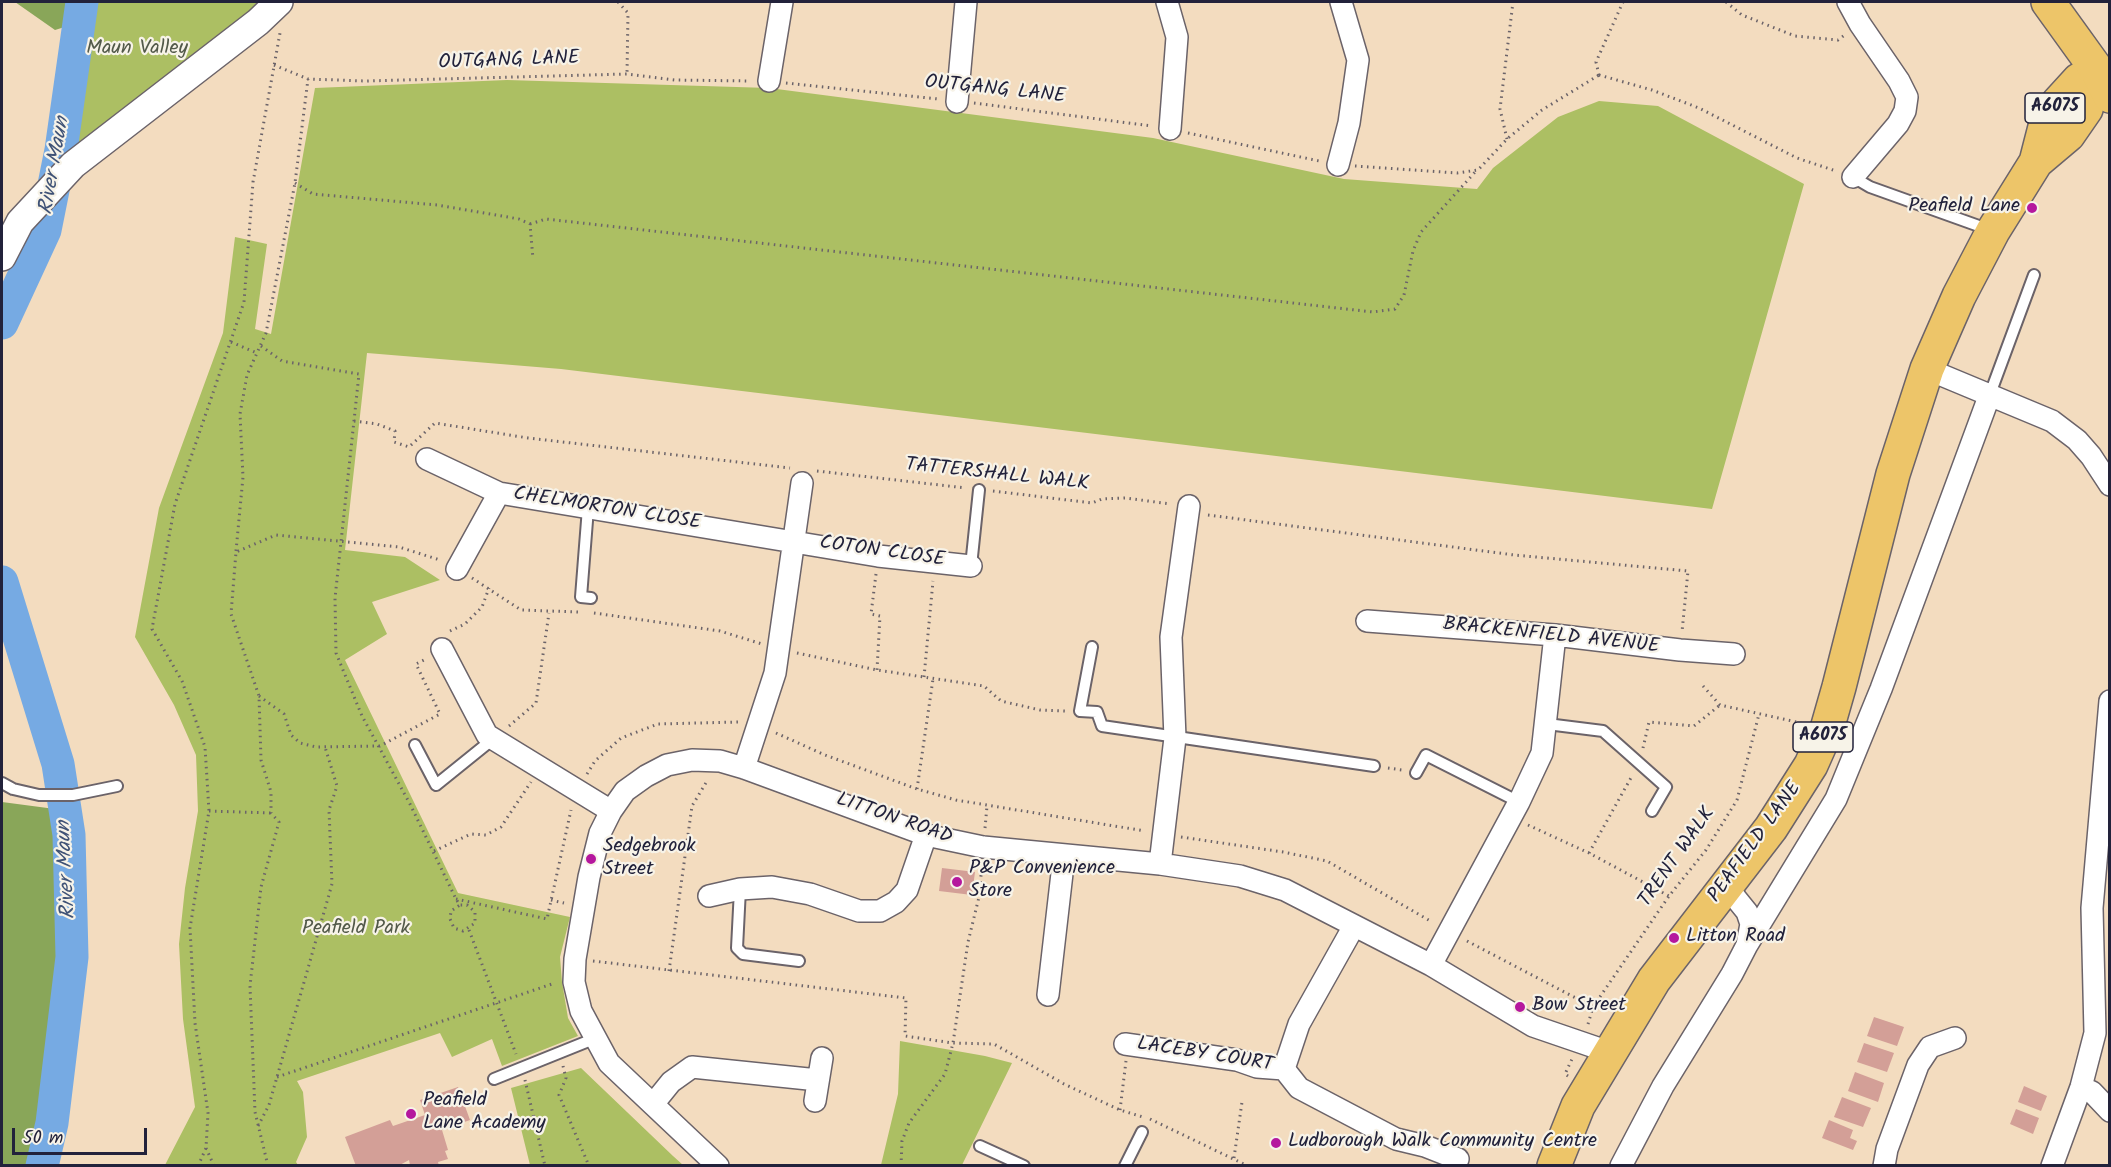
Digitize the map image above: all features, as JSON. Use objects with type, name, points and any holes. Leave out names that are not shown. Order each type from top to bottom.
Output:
[{"type":"main road","points":[[2048,2],[2105,76]]},
{"type":"main road","name":"PEAFIELD LANE","points":[[1554,1166],[1578,1106],[1654,980],[1794,794],[1811,765],[1827,729],[1893,474],[1927,369],[1959,296],[1993,231],[2036,162],[2045,127],[2058,103],[2079,80],[2105,76]]},
{"type":"street","points":[[2,257],[20,222],[73,165],[258,22],[279,2]]},
{"type":"street","points":[[770,81],[782,2]]},
{"type":"street","points":[[957,102],[966,2]]},
{"type":"street","points":[[1167,2],[1177,37],[1170,129]]},
{"type":"street","points":[[1338,165],[1349,123],[1358,60],[1341,2]]},
{"type":"street","points":[[1848,2],[1907,97],[1905,111],[1898,124],[1853,177]]},
{"type":"street","points":[[1927,369],[2052,421],[2077,440],[2091,456],[2109,485]]},
{"type":"street","points":[[1621,1166],[1663,1086],[1836,799],[1881,689],[1990,394]]},
{"type":"street","name":"CHELMORTON CLOSE","points":[[427,459],[499,493],[793,540]]},
{"type":"street","points":[[744,768],[775,673],[802,474]]},
{"type":"street","points":[[457,569],[499,493]]},
{"type":"street","points":[[1160,864],[1175,738],[1171,638],[1189,509]]},
{"type":"street","name":"COTON CLOSE","points":[[793,540],[878,556],[935,560],[971,566]]},
{"type":"street","name":"BRACKENFIELD AVENUE","points":[[1367,621],[1555,635],[1734,654]]},
{"type":"street","points":[[1431,965],[1515,810],[1542,753],[1555,635]]},
{"type":"street","points":[[444,641],[487,735],[611,811]]},
{"type":"street","points":[[2052,1166],[2081,1087],[2095,1033],[2092,908],[2109,701]]},
{"type":"street","name":"LITTON ROAD","points":[[718,1166],[654,1103],[630,1085],[609,1063],[581,1011],[574,968],[600,833],[611,811],[625,791],[667,765],[692,760],[720,761],[744,768],[926,835],[983,847],[1160,864],[1240,876],[1285,890],[1431,965],[1533,1026],[1609,1052]]},
{"type":"street","points":[[709,896],[740,889],[772,887],[810,894],[859,910],[880,911],[896,902],[907,890],[926,835]]},
{"type":"street","points":[[1048,995],[1064,856]]},
{"type":"street","points":[[1726,886],[1747,912],[1751,924],[1747,945]]},
{"type":"street","points":[[1354,926],[1299,1024],[1284,1069],[1299,1088],[1396,1139],[1425,1146],[1458,1159],[1454,1166]]},
{"type":"street","points":[[1886,1165],[1887,1149],[1918,1065],[1930,1047],[1955,1038]]},
{"type":"street","name":"LACEBY COURT","points":[[1126,1051],[1284,1069]]},
{"type":"street","points":[[815,1101],[822,1058]]},
{"type":"street","points":[[654,1103],[671,1082],[692,1067],[818,1080]]},
{"type":"street","points":[[2081,1087],[2092,1092],[2109,1111]]},
{"type":"lane","points":[[1853,177],[1870,187],[1993,231]]},
{"type":"lane","points":[[1990,394],[2034,275]]},
{"type":"lane","points":[[971,566],[979,490]]},
{"type":"lane","points":[[588,508],[581,597],[591,598]]},
{"type":"lane","points":[[1092,647],[1080,711],[1097,712],[1101,726],[1374,766]]},
{"type":"lane","points":[[1547,724],[1603,731],[1666,787],[1652,811]]},
{"type":"lane","points":[[415,745],[436,785],[493,739]]},
{"type":"lane","points":[[1416,773],[1426,755],[1515,810]]},
{"type":"lane","points":[[2,783],[13,789],[39,795],[73,795],[117,786]]},
{"type":"lane","points":[[740,889],[737,948],[743,954],[799,961]]},
{"type":"lane","points":[[494,1079],[596,1038]]},
{"type":"lane","points":[[1125,1166],[1142,1132]]},
{"type":"lane","points":[[980,1146],[1024,1166]]},
{"type":"path","points":[[618,2],[628,13],[627,74]]},
{"type":"path","points":[[1507,139],[1500,109],[1513,2]]},
{"type":"path","points":[[1599,75],[1596,62],[1623,2]]},
{"type":"path","points":[[1726,2],[1742,15],[1795,36],[1838,40],[1860,24]]},
{"type":"path","points":[[198,1166],[206,1148],[208,1113],[195,1023],[190,928],[208,810],[205,747],[182,681],[152,629],[175,504],[244,302],[253,182],[280,31]]},
{"type":"path","name":"OUTGANG LANE","points":[[274,65],[308,79],[366,81],[627,74],[675,80],[770,81],[1101,118],[1170,129],[1338,165],[1456,173],[1478,170]]},
{"type":"path","points":[[294,183],[313,194],[390,200],[502,214],[530,224],[546,219],[1373,312],[1395,309],[1404,295],[1413,251],[1422,232],[1507,139],[1542,110],[1599,75],[1652,90],[1699,108],[1797,158],[1853,177]]},
{"type":"path","points":[[268,1166],[258,1126],[252,1068],[250,986],[261,887],[279,822],[271,813],[271,792],[261,760],[259,696],[231,614],[243,477],[240,414],[247,375],[266,333],[294,183],[308,79]]},
{"type":"path","points":[[530,224],[533,258]]},
{"type":"path","points":[[230,342],[257,353]]},
{"type":"path","points":[[261,346],[282,361],[360,374],[335,598],[336,653],[362,716],[380,746],[460,905]]},
{"type":"path","name":"TATTERSHALL WALK","points":[[354,421],[377,424],[395,431],[394,441],[409,447],[435,423],[528,438],[802,474],[1092,503],[1102,499],[1125,498],[1514,555],[1688,571],[1680,650]]},
{"type":"path","points":[[236,552],[276,535],[399,547],[442,561],[489,588],[521,610],[580,612]]},
{"type":"path","points":[[877,670],[880,616],[872,614],[878,556]]},
{"type":"path","points":[[924,678],[935,560]]},
{"type":"path","points":[[259,696],[284,714],[291,735],[300,743],[325,747],[380,746],[440,714],[416,664],[482,607],[489,588]]},
{"type":"path","points":[[493,739],[536,703],[549,612]]},
{"type":"path","points":[[591,612],[720,631],[778,648],[877,670],[984,686],[1001,701],[1040,710],[1080,711]]},
{"type":"path","points":[[917,789],[933,679]]},
{"type":"path","points":[[1703,686],[1720,705],[1827,729]]},
{"type":"path","points":[[1589,853],[1639,764],[1649,722],[1694,726],[1720,705]]},
{"type":"path","name":"TRENT WALK","points":[[1448,931],[1593,1007],[1669,896],[1706,850],[1737,800],[1759,714]]},
{"type":"path","points":[[456,899],[547,919],[575,790],[595,761],[621,738],[658,724],[723,722],[758,725],[825,754],[917,789],[987,806],[1283,852],[1327,861],[1448,931]]},
{"type":"path","points":[[258,1126],[269,1105],[332,884],[329,819],[338,786],[325,747]]},
{"type":"path","points":[[669,971],[692,806],[720,761]]},
{"type":"path","points":[[1374,766],[1416,773]]},
{"type":"path","points":[[434,851],[471,834],[486,835],[501,827],[541,769]]},
{"type":"path","points":[[208,810],[271,813]]},
{"type":"path","points":[[1515,810],[1669,896]]},
{"type":"path","points":[[901,1166],[902,1141],[909,1123],[945,1074],[953,1043],[968,942],[979,897],[983,847]]},
{"type":"path","points":[[460,905],[467,905],[475,912],[475,923],[469,930],[458,930],[450,921],[451,911],[460,905]]},
{"type":"path","points":[[469,930],[522,1067],[545,1166]]},
{"type":"path","points":[[277,1077],[495,1002],[574,968],[669,971],[906,998],[905,1036],[953,1043],[994,1044],[1064,1084],[1120,1110],[1149,1118],[1248,1166]]},
{"type":"path","points":[[1120,1110],[1126,1051]]},
{"type":"path","points":[[561,1052],[566,1078],[559,1095],[589,1166]]},
{"type":"path","points":[[1234,1158],[1242,1102]]},
{"type":"path","points":[[206,1148],[214,1166]]},
{"type":"green space","points":[[15,2],[82,2],[84,21],[55,30]]},
{"type":"green space","name":"Maun Valley","points":[[87,2],[276,2],[65,166],[89,44]]},
{"type":"green space","name":"Peafield Park","points":[[507,80],[769,88],[1153,138],[1344,179],[1477,189],[1493,168],[1558,117],[1599,101],[1658,106],[1804,184],[1712,509],[561,369],[367,353],[345,550],[405,557],[440,580],[372,602],[387,634],[345,660],[458,893],[570,917],[560,957],[568,1018],[578,1036],[502,1066],[492,1039],[452,1057],[440,1033],[297,1081],[303,1092],[307,1137],[296,1162],[298,1165],[165,1165],[195,1107],[183,1019],[179,944],[185,888],[198,811],[196,755],[174,705],[135,637],[159,508],[223,333],[235,237],[267,244],[255,329],[271,334],[315,88]]},
{"type":"green space","points":[[2,802],[55,809],[58,948],[44,1106],[32,1165],[2,1165]]},
{"type":"green space","points":[[900,1041],[1012,1063],[962,1165],[881,1165],[898,1094]]},
{"type":"green space","points":[[581,1068],[683,1165],[530,1165],[511,1088]]},
{"type":"building","name":"P&P Convenience Store","points":[[942,868],[975,872],[972,895],[939,891]]},
{"type":"building","points":[[1874,1017],[1904,1027],[1897,1046],[1867,1036]]},
{"type":"building","points":[[1864,1043],[1894,1053],[1887,1072],[1857,1062]]},
{"type":"building","points":[[1855,1072],[1884,1083],[1878,1102],[1848,1091]]},
{"type":"building","points":[[2024,1086],[2047,1096],[2041,1111],[2018,1102]]},
{"type":"building","points":[[458,1087],[470,1120],[442,1130],[448,1150],[445,1151],[448,1159],[438,1162],[439,1166],[410,1165],[409,1160],[398,1166],[356,1166],[345,1137],[390,1120],[393,1126],[425,1115],[420,1100]]},
{"type":"building","points":[[1842,1097],[1871,1108],[1863,1127],[1834,1117]]},
{"type":"building","points":[[2016,1109],[2039,1118],[2033,1134],[2010,1124]]},
{"type":"building","points":[[1829,1120],[1853,1130],[1850,1138],[1857,1141],[1853,1150],[1822,1138]]},
{"type":"waterway","name":"River Maun","points":[[2,323],[45,230],[61,150],[82,2]]},
{"type":"waterway","name":"River Maun","points":[[2,582],[58,764],[69,835],[72,957],[52,1123],[42,1166]]},
{"type":"place","name":"Peafield Lane","points":[[2032,208]]},
{"type":"place","name":"Sedgebrook Street","points":[[591,859]]},
{"type":"place","name":"P&P Convenience Store","points":[[957,882]]},
{"type":"place","name":"Litton Road","points":[[1674,938]]},
{"type":"place","name":"Bow Street","points":[[1520,1007]]},
{"type":"place","name":"Peafield Lane Academy","points":[[411,1114]]},
{"type":"place","name":"Ludborough Walk Community Centre","points":[[1276,1143]]}]
